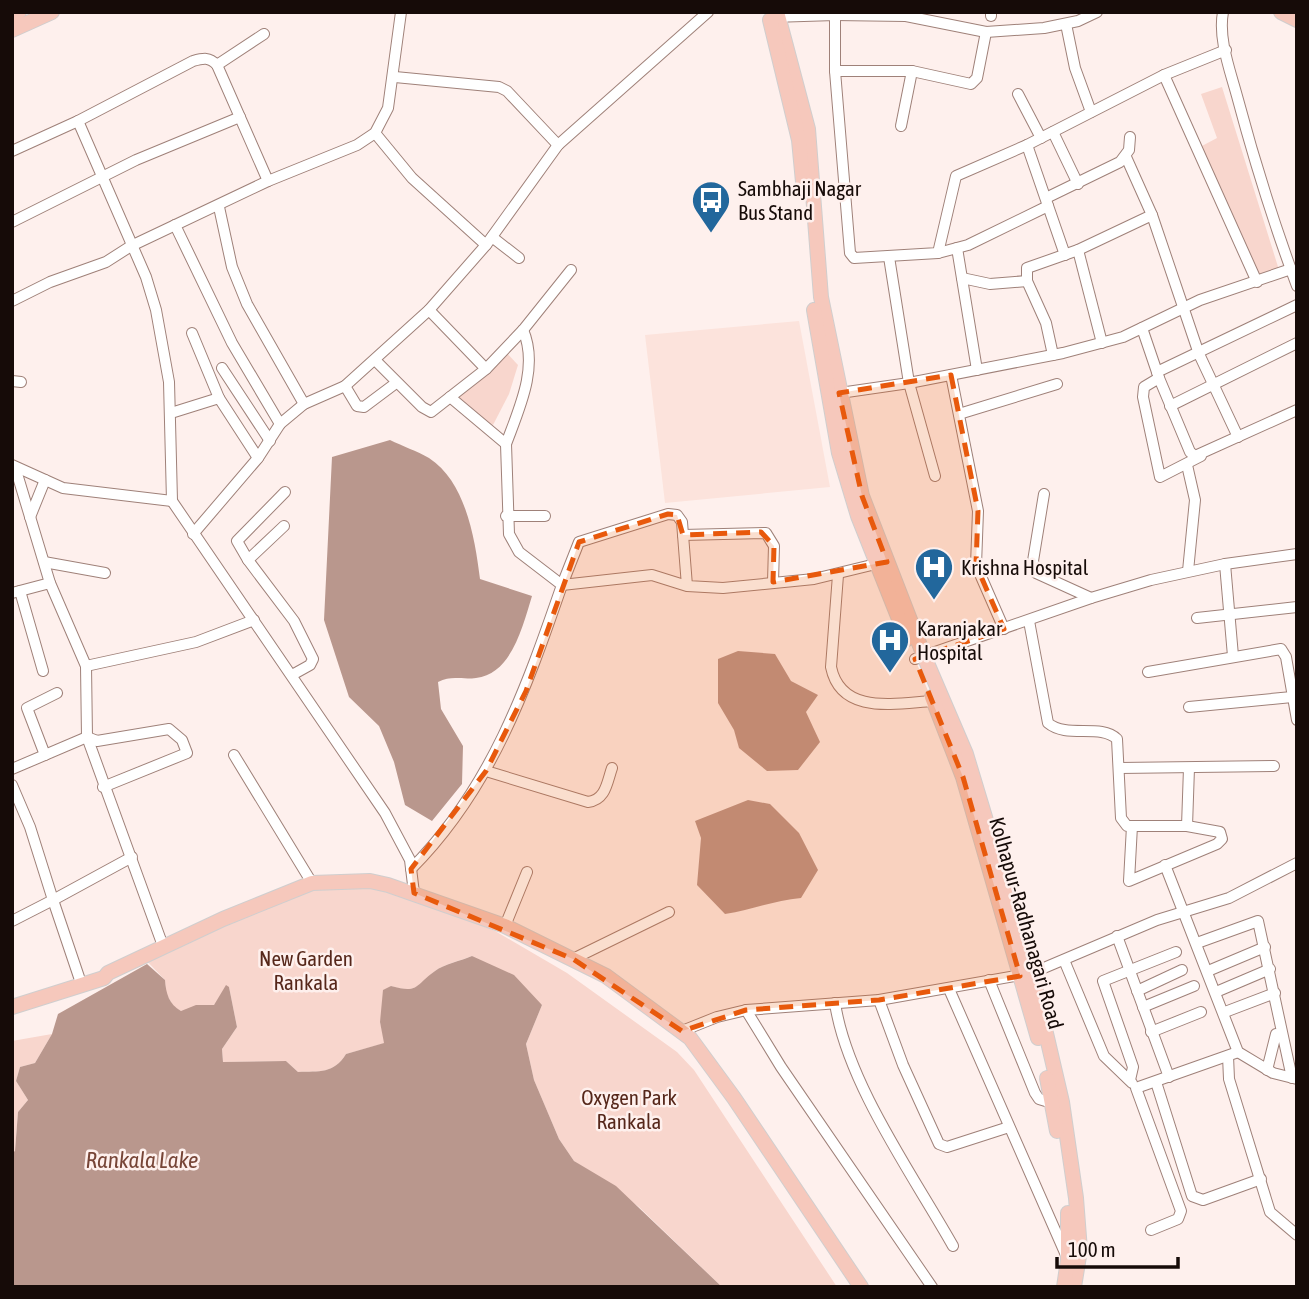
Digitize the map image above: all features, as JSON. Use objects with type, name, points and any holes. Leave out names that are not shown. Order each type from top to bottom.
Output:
[{"type":"main road","points":[[12,16],[19,12]]},
{"type":"main road","points":[[1281,12],[1297,20]]},
{"type":"main road","points":[[12,30],[43,14]]},
{"type":"main road","points":[[773,15],[799,140],[811,289],[834,394],[839,453],[858,516],[882,563],[919,657],[970,764],[1062,1102],[1076,1198],[1080,1250],[1074,1287]]},
{"type":"main road","name":"Kolhapur-Radhanagari Road","points":[[882,563],[885,585],[919,657],[963,777],[1026,974],[1066,1188],[1068,1260],[1064,1287]]},
{"type":"main road","points":[[12,1007],[104,978],[108,973],[163,946],[312,883],[370,881],[414,893],[505,926],[573,959],[606,976],[682,1031],[697,1046],[734,1098],[861,1287]]},
{"type":"street","points":[[12,301],[50,282],[106,262],[131,246],[219,207],[268,181],[357,145],[375,133],[387,116],[395,77],[401,12]]},
{"type":"street","points":[[193,534],[258,458],[280,424],[304,404],[345,386],[376,361],[429,310],[489,241],[558,145],[708,12]]},
{"type":"street","points":[[773,15],[906,16],[986,32],[1066,24],[1097,12]]},
{"type":"street","points":[[1223,12],[1222,28],[1226,50],[1252,153],[1292,262],[1297,286]]},
{"type":"street","points":[[835,15],[835,71],[850,253],[854,258],[938,253],[957,248],[1047,202],[1126,157]]},
{"type":"street","points":[[1066,24],[1075,68],[1091,112]]},
{"type":"street","points":[[835,71],[912,71],[975,83],[986,32]]},
{"type":"street","points":[[217,65],[264,34]]},
{"type":"street","points":[[938,253],[956,176],[1027,145],[1164,75],[1226,50]]},
{"type":"street","points":[[12,151],[205,57],[217,65],[268,181]]},
{"type":"street","points":[[901,126],[912,71]]},
{"type":"street","points":[[1164,75],[1257,282]]},
{"type":"street","points":[[395,77],[499,87],[507,91],[558,145]]},
{"type":"street","points":[[1018,94],[1041,138]]},
{"type":"street","points":[[12,222],[102,177],[240,117]]},
{"type":"street","points":[[78,121],[156,310],[169,382],[172,501],[385,813],[410,860],[414,893]]},
{"type":"street","points":[[1053,132],[1077,184]]},
{"type":"street","points":[[375,133],[412,178],[489,241],[519,258]]},
{"type":"street","points":[[1130,137],[1126,157],[1152,215],[1199,354],[1238,437]]},
{"type":"street","points":[[1027,145],[1065,255]]},
{"type":"street","points":[[219,207],[232,267],[247,304],[304,404]]},
{"type":"street","points":[[1053,355],[1046,323],[1027,281],[1027,268],[1078,250],[1152,215]]},
{"type":"street","points":[[175,225],[232,343],[280,424]]},
{"type":"street","points":[[957,248],[977,370]]},
{"type":"street","points":[[1078,250],[1102,343]]},
{"type":"street","points":[[889,257],[909,383],[935,476]]},
{"type":"street","points":[[834,394],[909,383],[1102,343],[1142,328],[1185,307],[1257,282],[1292,262]]},
{"type":"street","points":[[376,361],[396,383],[431,412],[486,369],[523,330],[571,270]]},
{"type":"street","points":[[962,278],[990,284],[1027,281]]},
{"type":"street","points":[[1297,305],[1158,375],[1142,392],[1160,477],[1297,410]]},
{"type":"street","points":[[429,310],[486,369]]},
{"type":"street","points":[[1142,328],[1190,452],[1201,456]]},
{"type":"street","points":[[523,330],[529,353],[526,387],[506,444],[506,516],[509,534],[519,552],[562,584],[652,575],[687,586],[723,588],[838,575],[882,563]]},
{"type":"street","points":[[192,333],[219,398],[258,458]]},
{"type":"street","points":[[1170,405],[1297,343]]},
{"type":"street","points":[[222,368],[270,441]]},
{"type":"street","points":[[951,375],[978,511],[976,565],[1004,629]]},
{"type":"street","points":[[345,386],[357,406],[364,407],[396,383]]},
{"type":"street","points":[[959,414],[1057,384]]},
{"type":"street","points":[[450,397],[506,444]]},
{"type":"street","points":[[171,413],[219,398]]},
{"type":"street","points":[[1187,465],[1195,500],[1188,571]]},
{"type":"street","points":[[13,466],[63,488],[172,501]]},
{"type":"street","points":[[13,466],[50,583],[86,666],[87,737],[163,946]]},
{"type":"street","points":[[30,517],[45,480]]},
{"type":"street","points":[[285,492],[237,541],[294,621],[313,659],[310,665],[292,675]]},
{"type":"street","points":[[1044,494],[1033,561],[1035,573],[1091,598]]},
{"type":"street","points":[[411,869],[438,840],[486,771],[526,691],[579,542],[585,538],[625,530],[668,514],[677,515],[682,522],[687,586]]},
{"type":"street","points":[[506,516],[545,516]]},
{"type":"street","points":[[248,560],[284,526]]},
{"type":"street","points":[[683,535],[766,533],[774,545],[773,582]]},
{"type":"street","points":[[919,657],[1091,598],[1188,571],[1297,554]]},
{"type":"street","points":[[44,562],[106,573]]},
{"type":"street","points":[[1225,564],[1233,656]]},
{"type":"street","points":[[838,575],[831,667],[834,678],[848,695],[864,703],[933,701]]},
{"type":"street","points":[[43,671],[16,592],[50,583]]},
{"type":"street","points":[[1197,618],[1297,607]]},
{"type":"street","points":[[86,666],[196,642],[254,620]]},
{"type":"street","points":[[1028,621],[1048,723],[1059,729],[1114,735],[1119,744],[1121,818],[1127,826],[1187,826],[1220,832],[1221,842],[1129,881],[1132,827]]},
{"type":"street","points":[[1148,671],[1281,649],[1286,657],[1297,720]]},
{"type":"street","points":[[45,755],[27,708],[57,693]]},
{"type":"street","points":[[1189,707],[1292,697]]},
{"type":"street","points":[[12,769],[87,737],[97,741],[169,729],[182,740],[187,753],[103,787]]},
{"type":"street","points":[[233,755],[312,883]]},
{"type":"street","points":[[1120,768],[1274,766]]},
{"type":"street","points":[[486,771],[589,802],[597,801],[603,796],[612,768]]},
{"type":"street","points":[[1187,826],[1189,768]]},
{"type":"street","points":[[12,785],[30,827],[82,986]]},
{"type":"street","points":[[12,921],[132,856]]},
{"type":"street","points":[[1165,865],[1225,1012],[1233,1054],[1229,1079],[1270,1212],[1297,1235]]},
{"type":"street","points":[[682,1031],[710,1019],[746,1010],[879,1000],[1026,974],[1116,936],[1229,898],[1296,867]]},
{"type":"street","points":[[505,926],[527,872]]},
{"type":"street","points":[[573,959],[669,912]]},
{"type":"street","points":[[1197,943],[1258,921],[1294,1079]]},
{"type":"street","points":[[1116,936],[1169,1077]]},
{"type":"street","points":[[1151,1230],[1178,1219],[1181,1211],[1133,1084],[1133,1067],[1102,984],[1106,979],[1176,952]]},
{"type":"street","points":[[1208,971],[1265,957]]},
{"type":"street","points":[[1216,992],[1265,957]]},
{"type":"street","points":[[1063,960],[1104,1056],[1133,1084],[1156,1082],[1233,1054],[1294,1079]]},
{"type":"street","points":[[1136,991],[1182,970]]},
{"type":"street","points":[[989,981],[1035,1093],[1044,1102],[1052,1103]]},
{"type":"street","points":[[1143,1007],[1194,986]]},
{"type":"street","points":[[949,989],[1068,1260]]},
{"type":"street","points":[[1225,1012],[1276,993]]},
{"type":"street","points":[[879,1000],[903,1065],[939,1144],[947,1147],[1009,1127]]},
{"type":"street","points":[[835,1003],[842,1039],[876,1109],[953,1246]]},
{"type":"street","points":[[746,1010],[781,1067],[932,1287]]},
{"type":"street","points":[[1151,1032],[1202,1012]]},
{"type":"street","points":[[1267,1070],[1276,1034]]},
{"type":"street","points":[[1156,1082],[1190,1192],[1195,1199],[1203,1200],[1261,1179]]},
{"type":"highlighted area","points":[[951,375],[978,511],[976,565],[1004,629],[915,659],[963,777],[1020,976],[879,1000],[746,1010],[682,1031],[573,959],[414,893],[411,869],[486,771],[526,691],[579,542],[668,514],[677,515],[683,535],[761,532],[774,546],[773,582],[887,562],[862,496],[839,393]]},
{"type":"shaded area","points":[[799,321],[830,487],[665,503],[645,335]]},
{"type":"green space","points":[[1222,87],[1279,270],[1258,278],[1200,147],[1217,138],[1201,94]]},
{"type":"green space","points":[[504,350],[518,365],[509,394],[493,425],[450,397]]},
{"type":"green space","points":[[370,881],[495,931],[567,973],[677,1052],[694,1070],[837,1287],[722,1287],[639,1207],[574,1161],[559,1139],[534,1080],[526,1044],[542,1005],[472,956],[447,964],[412,989],[391,986],[380,1022],[385,1043],[346,1054],[336,1065],[325,1070],[298,1072],[286,1061],[223,1062],[222,1049],[237,1027],[229,987],[214,1005],[181,1011],[174,1007],[166,994],[165,980],[143,957],[312,883]]},
{"type":"green space","points":[[52,1034],[35,1063],[20,1067],[16,1081],[28,1100],[18,1112],[15,1151],[12,1153],[12,1041]]},
{"type":"water","points":[[390,440],[429,458],[442,468],[452,481],[471,529],[480,579],[532,596],[520,634],[499,668],[476,678],[452,678],[438,682],[441,709],[463,746],[462,784],[432,821],[405,805],[394,762],[379,726],[349,697],[324,620],[332,457]]},
{"type":"water","points":[[738,651],[775,654],[791,681],[818,695],[806,712],[820,742],[798,770],[767,771],[739,748],[734,730],[718,703],[718,659]]},
{"type":"water","points":[[748,800],[770,804],[799,833],[818,870],[801,898],[725,914],[697,885],[701,838],[695,821]]},
{"type":"water","name":"Rankala Lake","points":[[472,956],[514,975],[542,1005],[526,1044],[534,1080],[559,1139],[574,1161],[616,1186],[722,1287],[12,1287],[12,1153],[15,1151],[18,1112],[28,1100],[16,1081],[20,1067],[35,1063],[52,1034],[58,1014],[147,964],[165,980],[169,998],[181,1011],[196,1005],[214,1005],[226,985],[229,987],[237,1027],[222,1049],[223,1062],[286,1061],[298,1072],[319,1071],[336,1065],[346,1054],[384,1043],[380,1022],[383,990],[391,986],[407,989],[416,987],[448,964]]},
{"type":"place","name":"Sambhaji Nagar Bus Stand","points":[[711,234]]},
{"type":"place","name":"Krishna Hospital","points":[[934,601]]},
{"type":"place","name":"Karanjakar Hospital","points":[[890,674]]},
{"type":"park label","name":"New Garden Rankala","points":[[306,970]]},
{"type":"park label","name":"Oxygen Park Rankala","points":[[629,1109]]}]
